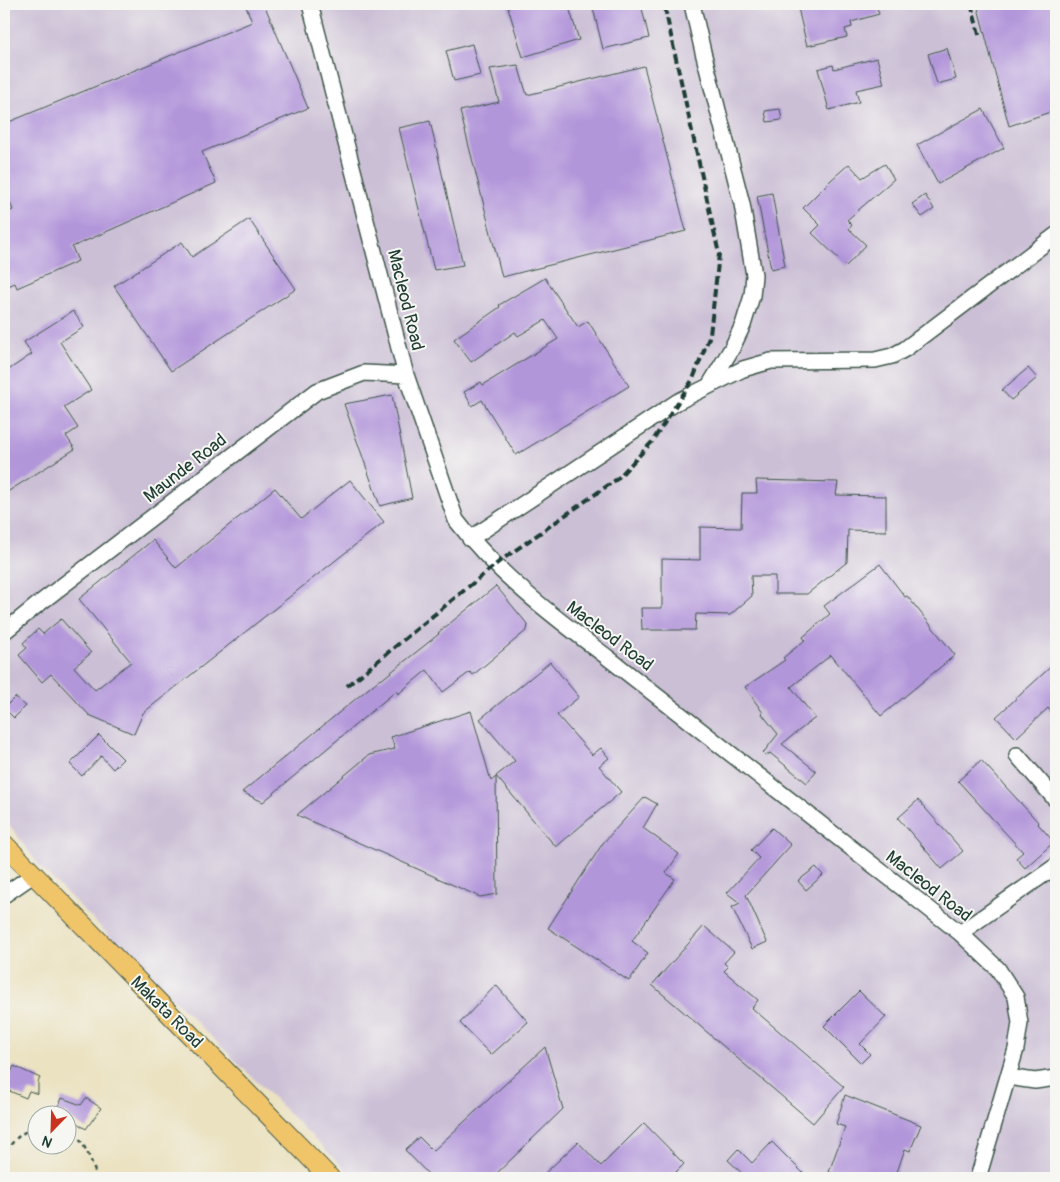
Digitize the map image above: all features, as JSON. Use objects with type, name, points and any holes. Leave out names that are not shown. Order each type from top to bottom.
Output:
[{"type":"main road","name":"Makata Road","points":[[4,844],[330,1178]]},
{"type":"street","name":"Macleod Road","points":[[310,4],[406,375],[456,520],[470,539],[554,617],[607,656],[960,933],[998,969],[1016,997],[1020,1022],[1016,1049],[978,1178]]},
{"type":"street","points":[[692,4],[742,204],[754,275],[752,296],[743,325],[732,348],[708,387]]},
{"type":"street","points":[[470,539],[676,402],[743,369],[771,361],[875,360],[892,356],[905,349],[1056,235]]},
{"type":"street","name":"Maunde Road","points":[[4,632],[317,391],[364,373],[406,375]]},
{"type":"street","points":[[1017,755],[1056,800]]},
{"type":"street","points":[[960,933],[1056,866]]},
{"type":"street","points":[[4,895],[33,875]]},
{"type":"street","points":[[1008,1077],[1035,1081],[1056,1078]]},
{"type":"path","points":[[4,1159],[15,1138],[28,1129]]},
{"type":"path","points":[[78,1137],[93,1163],[97,1178]]},
{"type":"shaded area","points":[[4,4],[1056,4],[1056,1178],[354,1178],[42,869],[4,818]]},
{"type":"building","points":[[245,4],[264,4],[308,108],[202,152],[216,183],[72,247],[78,261],[17,288],[15,283],[4,288],[4,214],[13,210],[4,188],[4,124],[252,22]]},
{"type":"building","points":[[507,4],[568,4],[579,40],[523,57]]},
{"type":"building","points":[[592,4],[641,4],[649,38],[603,49]]},
{"type":"building","points":[[797,4],[876,4],[879,14],[851,22],[852,27],[845,29],[847,37],[807,46]]},
{"type":"building","points":[[977,4],[1056,4],[1056,110],[1009,126]]},
{"type":"building","points":[[472,44],[480,75],[454,81],[446,51]]},
{"type":"building","points":[[947,48],[956,79],[937,84],[928,54]]},
{"type":"building","points":[[877,58],[884,84],[856,90],[859,102],[829,110],[818,69],[833,65],[834,69]]},
{"type":"building","points":[[518,65],[527,95],[644,66],[686,231],[502,277],[460,111],[499,102],[490,69]]},
{"type":"building","points":[[780,109],[782,120],[767,122],[765,111]]},
{"type":"building","points":[[983,109],[1004,148],[938,184],[917,145]]},
{"type":"building","points":[[430,121],[463,265],[434,270],[399,128]]},
{"type":"building","points":[[849,164],[862,178],[885,164],[894,179],[847,220],[852,225],[849,229],[866,245],[846,266],[812,233],[820,225],[803,208]]},
{"type":"building","points":[[772,193],[785,266],[771,269],[757,196]]},
{"type":"building","points":[[925,195],[934,209],[922,217],[912,204]]},
{"type":"building","points":[[249,219],[296,289],[171,371],[114,286],[182,242],[192,257]]},
{"type":"building","points":[[545,278],[578,327],[588,321],[629,386],[516,455],[482,400],[472,406],[464,392],[481,382],[483,385],[558,339],[545,320],[518,336],[515,332],[471,362],[454,339],[500,307],[499,305]]},
{"type":"building","points":[[73,311],[84,327],[60,342],[91,390],[64,407],[78,428],[66,436],[75,449],[4,494],[4,373],[32,354],[24,342]]},
{"type":"building","points":[[1028,368],[1037,378],[1011,400],[1002,390]]},
{"type":"building","points":[[392,395],[412,498],[380,506],[344,404]]},
{"type":"building","points":[[350,480],[384,522],[143,713],[134,734],[89,715],[51,674],[42,682],[19,655],[27,648],[23,643],[38,629],[43,634],[61,619],[91,653],[74,667],[95,690],[131,662],[79,599],[153,540],[176,568],[275,488],[301,519]]},
{"type":"building","points":[[756,480],[838,482],[836,495],[886,496],[886,531],[848,530],[847,562],[807,594],[775,594],[775,576],[751,576],[752,596],[730,615],[696,614],[695,630],[642,630],[641,608],[662,608],[662,559],[700,560],[700,527],[741,528],[742,493],[757,493]]},
{"type":"building","points":[[880,564],[905,597],[907,596],[955,655],[881,716],[831,655],[791,687],[815,718],[782,744],[816,771],[807,783],[770,753],[766,756],[763,753],[778,734],[762,714],[745,687],[785,660],[783,658],[805,640],[803,637],[830,614],[824,606]]},
{"type":"building","points":[[496,586],[528,625],[527,630],[473,675],[470,672],[443,692],[427,670],[398,694],[396,691],[263,802],[242,792],[380,679],[439,634]]},
{"type":"building","points":[[550,662],[579,697],[557,715],[592,755],[601,748],[609,758],[599,766],[621,792],[556,847],[496,776],[515,761],[480,719]]},
{"type":"building","points":[[1056,662],[1056,717],[1048,708],[1016,738],[996,717]]},
{"type":"building","points":[[15,697],[26,706],[14,718],[4,708]]},
{"type":"building","points":[[471,711],[491,781],[496,777],[497,894],[480,897],[297,815],[369,755],[395,749],[391,737]]},
{"type":"building","points":[[99,735],[123,759],[113,769],[101,756],[82,776],[70,764]]},
{"type":"building","points":[[981,760],[1054,842],[1025,868],[1016,858],[1023,852],[958,781]]},
{"type":"building","points":[[645,797],[657,804],[643,828],[679,854],[666,873],[675,879],[632,941],[648,953],[629,981],[548,928],[603,843]]},
{"type":"building","points":[[918,800],[963,851],[942,869],[898,818]]},
{"type":"building","points":[[772,828],[791,845],[746,895],[767,942],[752,949],[732,907],[740,903],[727,893],[759,858],[751,850]]},
{"type":"building","points":[[816,867],[823,875],[806,890],[798,881]]},
{"type":"building","points":[[704,926],[734,952],[724,963],[728,967],[724,971],[758,1000],[752,1008],[844,1087],[813,1123],[652,985]]},
{"type":"building","points":[[496,985],[528,1022],[491,1055],[460,1023]]},
{"type":"building","points":[[859,991],[886,1017],[860,1044],[870,1054],[861,1063],[824,1026]]},
{"type":"building","points":[[545,1047],[563,1109],[492,1178],[432,1178],[405,1150],[419,1137],[433,1151]]},
{"type":"building","points":[[14,1066],[40,1078],[38,1094],[29,1091],[26,1098],[7,1090],[10,1082],[7,1081]]},
{"type":"building","points":[[845,1095],[921,1125],[910,1151],[905,1149],[895,1178],[848,1178],[829,1172],[845,1127],[836,1124]]},
{"type":"building","points":[[62,1098],[81,1105],[86,1098],[101,1108],[86,1129],[78,1124],[78,1104],[60,1104]]},
{"type":"building","points":[[644,1123],[684,1164],[670,1178],[540,1178],[578,1142],[601,1166]]},
{"type":"building","points":[[772,1142],[808,1178],[747,1178],[728,1160],[738,1149],[752,1163]]},
{"type":"railway","points":[[347,686],[500,561],[617,479],[652,442],[693,379],[710,335],[719,254],[664,4]]},
{"type":"railway","points":[[971,4],[980,38]]}]
